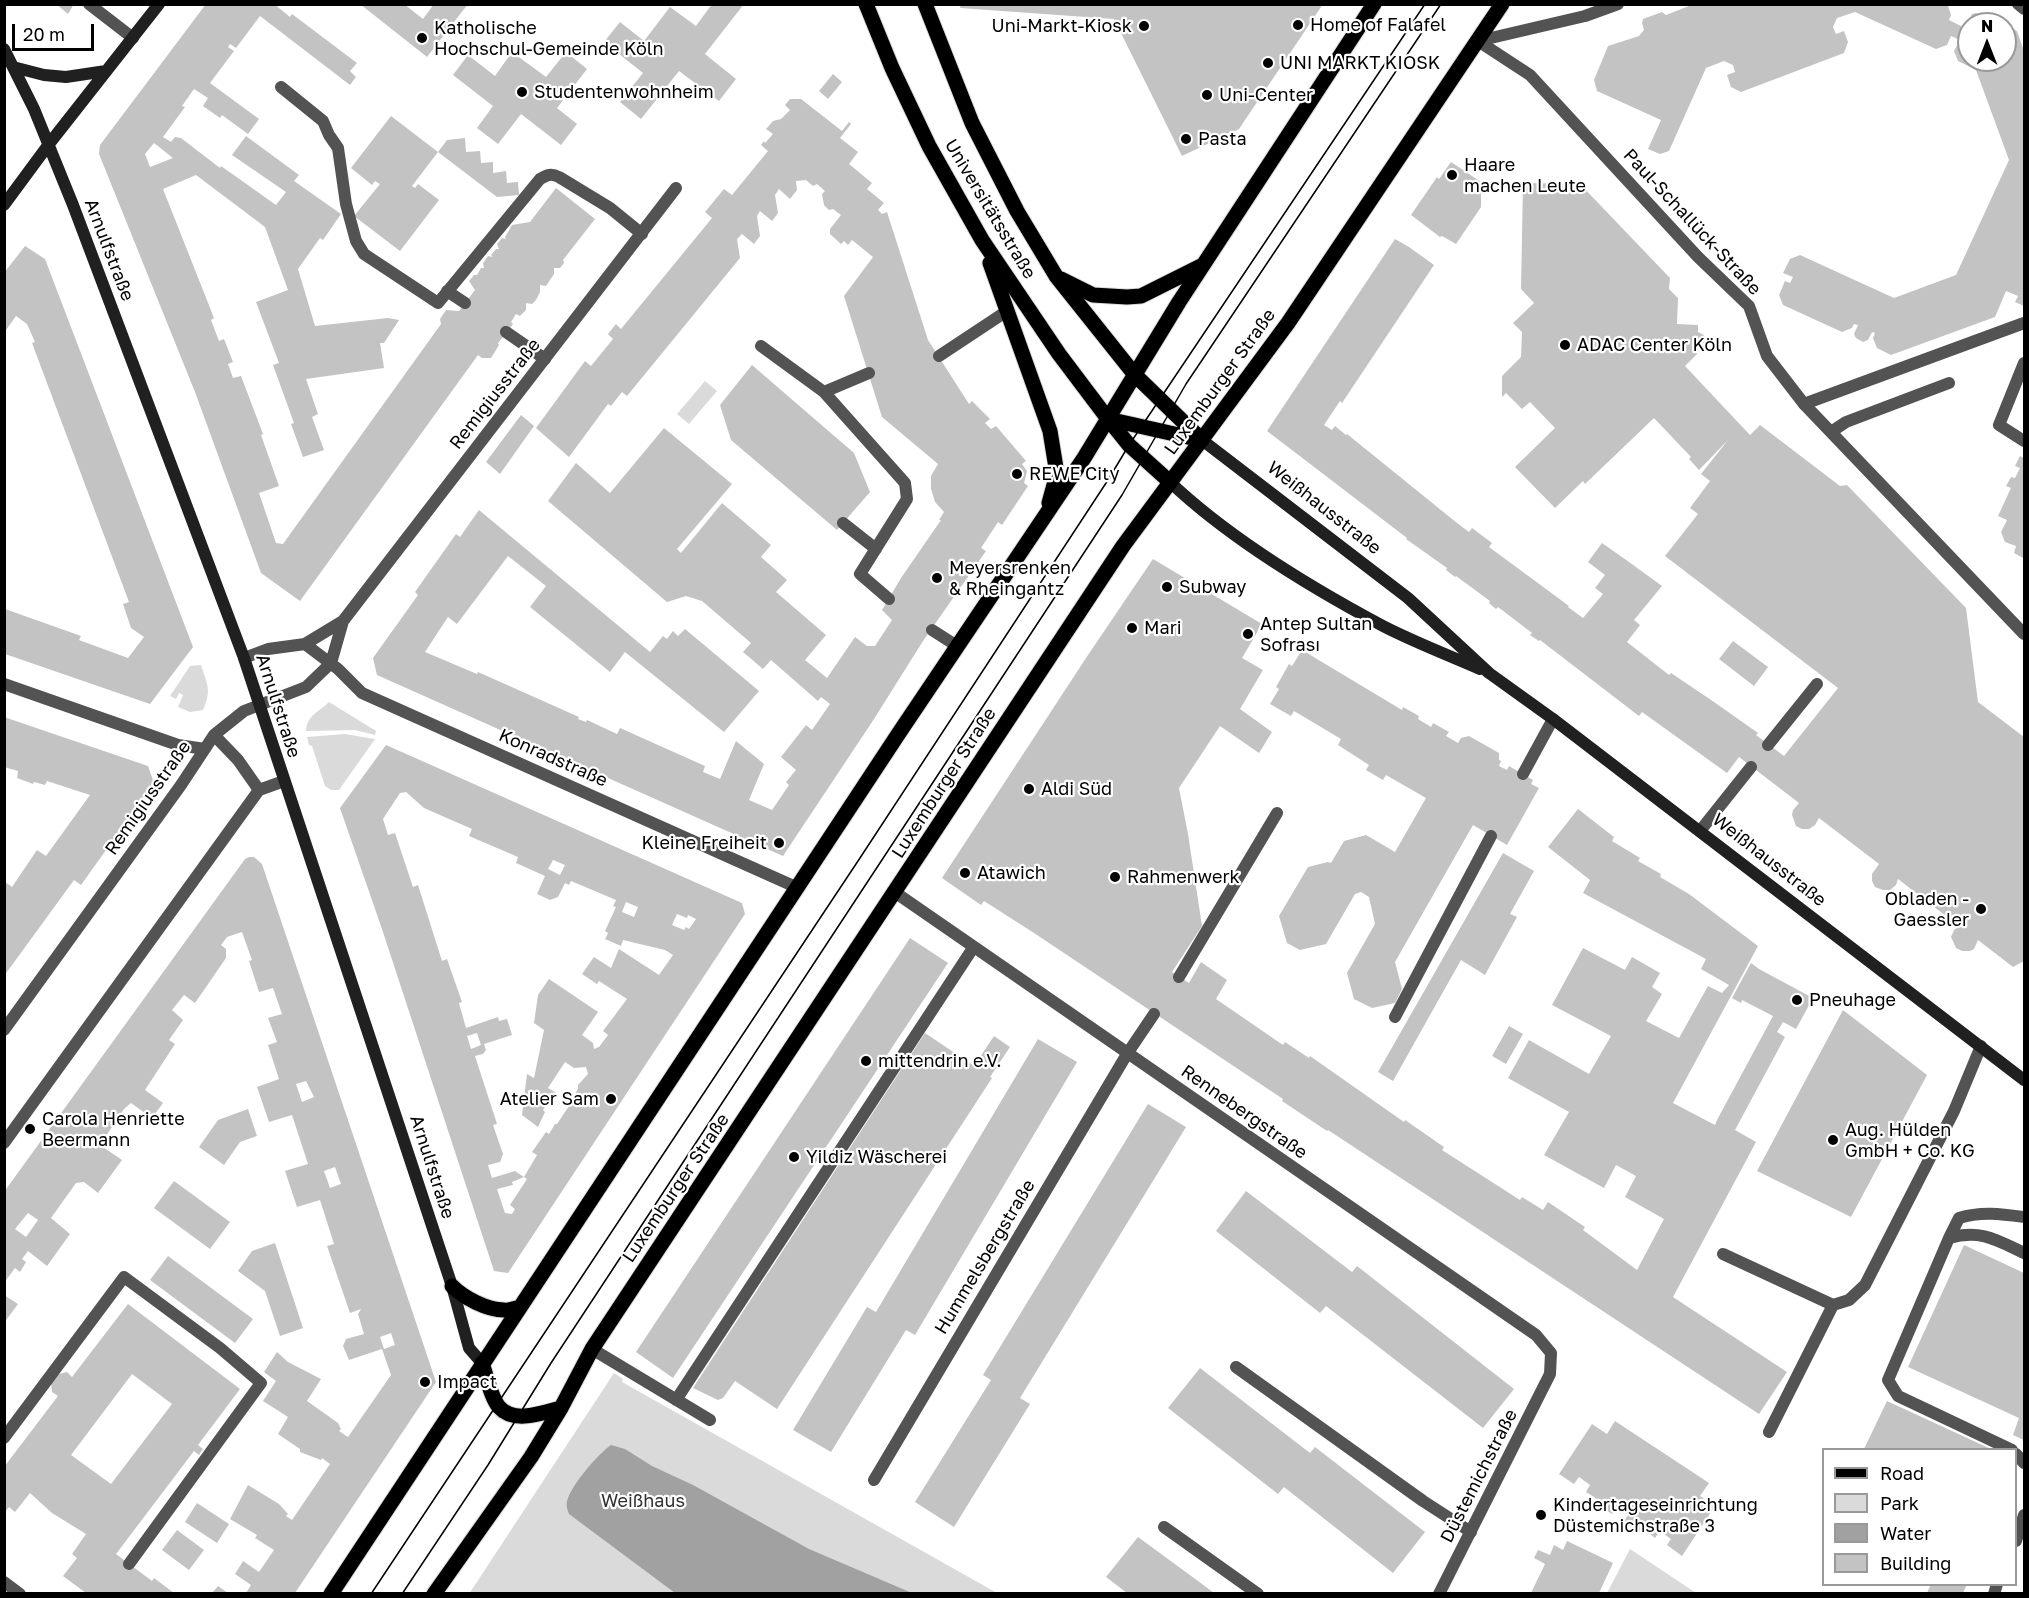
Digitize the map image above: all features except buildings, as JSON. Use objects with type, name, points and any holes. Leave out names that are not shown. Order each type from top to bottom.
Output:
[{"type":"main road","name":"Universitätsstraße","points":[[866,4],[892,68],[929,146],[982,240],[1059,354],[1108,419]]},
{"type":"main road","name":"Universitätsstraße","points":[[925,4],[972,123],[1017,211],[1056,276],[1135,375]]},
{"type":"main road","points":[[331,1593],[957,646],[1084,458],[1203,265],[1374,4]]},
{"type":"main road","name":"Luxemburger Straße","points":[[434,1593],[531,1457],[561,1408],[592,1349],[896,893],[1123,546],[1288,323],[1502,4]]},
{"type":"main road","points":[[982,240],[1050,431],[1057,474],[1045,517]]},
{"type":"main road","points":[[1056,276],[1093,295],[1141,296],[1203,265]]},
{"type":"main road","name":"Weißhausstraße","points":[[1135,375],[1202,440]]},
{"type":"main road","points":[[1108,419],[1202,440]]},
{"type":"main road","name":"Weißhausstraße","points":[[1108,419],[1129,445],[1170,482]]},
{"type":"main road","points":[[453,1286],[464,1297],[483,1304],[504,1310],[519,1308]]},
{"type":"main road","points":[[482,1363],[498,1406],[505,1412],[518,1416],[533,1416],[561,1408]]},
{"type":"street","points":[[88,4],[133,38]]},
{"type":"street","points":[[4,205],[159,4]]},
{"type":"street","points":[[1478,41],[1585,16],[1618,4]]},
{"type":"street","points":[[2018,4],[2025,9]]},
{"type":"street","name":"Paul-Schallück-Straße","points":[[1478,41],[1530,75],[1698,257],[1749,306],[1767,356],[1804,404],[2025,634]]},
{"type":"street","name":"Arnulfstraße","points":[[4,49],[49,144],[244,658],[453,1286],[469,1348],[482,1363]]},
{"type":"street","points":[[13,67],[44,75],[66,77],[106,72]]},
{"type":"street","points":[[281,87],[323,121],[338,148],[346,204],[356,241],[364,254],[438,303],[540,179],[547,175],[552,174],[559,177],[610,208],[642,234]]},
{"type":"street","name":"Remigiusstraße","points":[[244,658],[268,649],[305,644],[343,621],[676,188]]},
{"type":"street","points":[[447,291],[465,303]]},
{"type":"street","points":[[939,356],[1007,311]]},
{"type":"street","points":[[1804,404],[2025,323]]},
{"type":"street","points":[[506,332],[545,358]]},
{"type":"street","points":[[761,346],[824,392],[905,483],[907,499],[860,574],[889,599]]},
{"type":"street","points":[[2025,363],[1999,425],[2025,441]]},
{"type":"street","points":[[824,392],[869,373]]},
{"type":"street","points":[[1831,432],[1846,423],[1949,383]]},
{"type":"street","name":"Weißhausstraße","points":[[1202,440],[1408,598],[1489,673],[1553,719],[2025,1080]]},
{"type":"street","name":"Weißhausstraße","points":[[1170,482],[1199,509],[1297,576],[1384,627],[1489,673]]},
{"type":"street","points":[[843,523],[876,549]]},
{"type":"street","name":"Remigiusstraße","points":[[4,1030],[181,785],[214,735],[244,711],[306,687],[331,663],[343,621]]},
{"type":"street","points":[[932,630],[957,646]]},
{"type":"street","name":"Konradstraße","points":[[305,644],[331,663],[362,693],[798,888]]},
{"type":"street","points":[[4,684],[178,744],[205,749]]},
{"type":"street","points":[[1768,744],[1816,684]]},
{"type":"street","points":[[1523,774],[1553,719]]},
{"type":"street","points":[[214,735],[238,760],[259,790]]},
{"type":"street","points":[[1700,831],[1751,767]]},
{"type":"street","points":[[4,1143],[259,790],[284,781]]},
{"type":"street","points":[[1179,977],[1277,813]]},
{"type":"street","points":[[1395,1017],[1491,836]]},
{"type":"street","name":"Rennebergstraße","points":[[896,893],[1536,1335],[1551,1353],[1550,1374]]},
{"type":"street","points":[[676,1400],[973,948]]},
{"type":"street","name":"Hummelsbergstraße","points":[[874,1480],[1127,1054],[1154,1014]]},
{"type":"street","points":[[1723,1254],[1833,1305],[1849,1300],[1865,1285],[1954,1111],[1981,1046]]},
{"type":"street","points":[[2010,1448],[1898,1396],[1887,1380],[1959,1218],[1974,1213],[2025,1217]]},
{"type":"street","points":[[1949,1238],[1977,1234],[2025,1253]]},
{"type":"street","points":[[4,1438],[124,1277],[220,1348],[261,1383],[129,1564]]},
{"type":"street","points":[[1769,1432],[1833,1305]]},
{"type":"street","points":[[592,1349],[710,1420]]},
{"type":"street","points":[[1236,1367],[1470,1532]]},
{"type":"street","name":"Düstemichstraße","points":[[1439,1593],[1550,1374]]},
{"type":"street","points":[[2017,1538],[2025,1515]]},
{"type":"street","points":[[1164,1527],[1258,1593]]},
{"type":"street","points":[[4,1582],[20,1593]]},
{"type":"green space","points":[[705,381],[717,391],[689,424],[677,414]]},
{"type":"green space","points":[[201,665],[208,687],[207,697],[203,710],[190,712],[178,707],[183,695],[179,693],[176,699],[170,696],[190,666]]},
{"type":"green space","points":[[329,702],[376,731],[375,735],[355,730],[306,731],[311,717]]},
{"type":"green space","points":[[345,734],[375,739],[339,790],[331,790],[325,786],[307,737]]},
{"type":"green space","name":"Weißhaus","points":[[614,1373],[623,1379],[622,1382],[997,1593],[469,1594]]},
{"type":"green space","points":[[1630,1549],[1696,1593],[1607,1593]]},
{"type":"water","points":[[611,1445],[625,1449],[652,1466],[693,1485],[809,1549],[912,1593],[675,1593],[569,1514],[567,1501],[574,1486],[592,1463]]},
{"type":"tram line","points":[[371,1594],[858,861],[1129,445],[1425,4]]},
{"type":"tram line","points":[[402,1594],[488,1465],[551,1363],[1122,495],[1186,384],[1441,4]]},
{"type":"place","name":"Home of Falafel","points":[[1298,25]]},
{"type":"place","name":"Uni-Markt-Kiosk","points":[[1144,26]]},
{"type":"place","name":"Katholische Hochschul-Gemeinde Köln","points":[[422,38]]},
{"type":"place","name":"UNI MARKT KIOSK","points":[[1268,63]]},
{"type":"place","name":"Studentenwohnheim","points":[[522,92]]},
{"type":"place","name":"Uni-Center","points":[[1207,95]]},
{"type":"place","name":"Pasta","points":[[1186,139]]},
{"type":"place","name":"Haare machen Leute","points":[[1452,175]]},
{"type":"place","name":"ADAC Center Köln","points":[[1565,345]]},
{"type":"place","name":"REWE City","points":[[1017,474]]},
{"type":"place","name":"Meyersrenken & Rheingantz","points":[[937,578]]},
{"type":"place","name":"Subway","points":[[1167,587]]},
{"type":"place","name":"Mari","points":[[1132,628]]},
{"type":"place","name":"Antep Sultan Sofrası","points":[[1248,634]]},
{"type":"place","name":"Aldi Süd","points":[[1029,789]]},
{"type":"place","name":"Kleine Freiheit","points":[[779,843]]},
{"type":"place","name":"Atawich","points":[[965,873]]},
{"type":"place","name":"Rahmenwerk","points":[[1115,877]]},
{"type":"place","name":"Obladen - Gaessler","points":[[1981,909]]},
{"type":"place","name":"Pneuhage","points":[[1797,1000]]},
{"type":"place","name":"mittendrin e.V.","points":[[866,1061]]},
{"type":"place","name":"Atelier Sam","points":[[611,1099]]},
{"type":"place","name":"Carola Henriette Beermann","points":[[30,1129]]},
{"type":"place","name":"Aug. Hülden GmbH + Co. KG","points":[[1833,1140]]},
{"type":"place","name":"Yildiz Wäscherei","points":[[794,1157]]},
{"type":"place","name":"Impact","points":[[425,1382]]},
{"type":"place","name":"Kindertageseinrichtung Düstemichstraße 3","points":[[1541,1515]]}]
